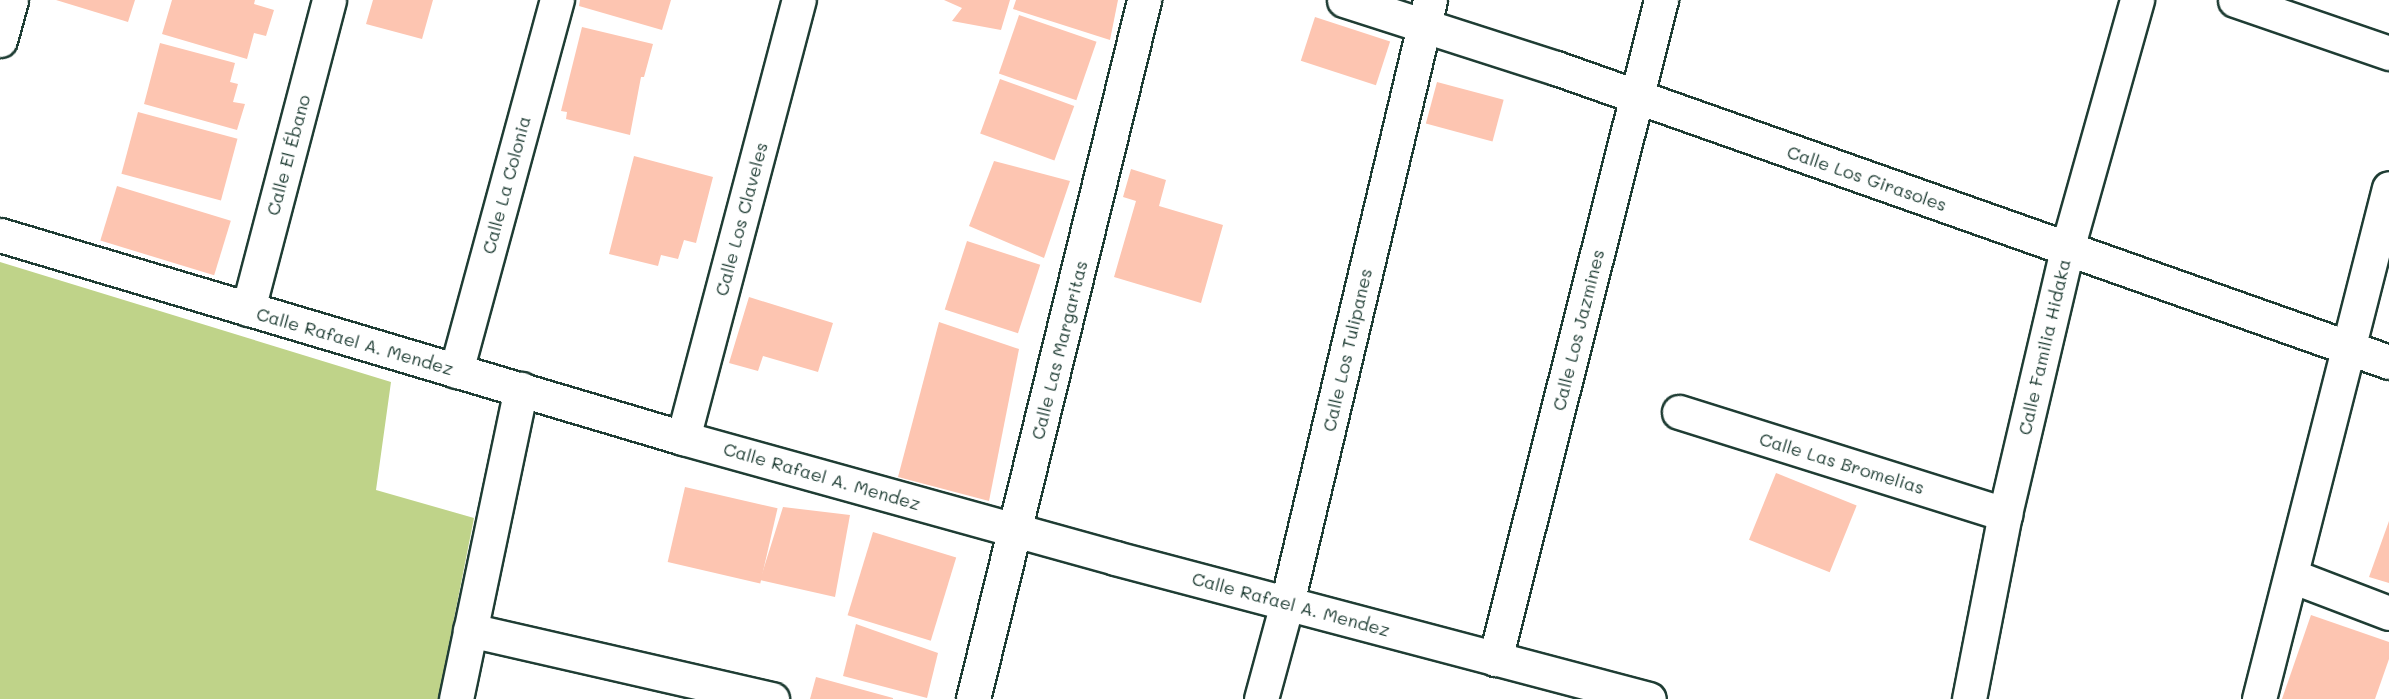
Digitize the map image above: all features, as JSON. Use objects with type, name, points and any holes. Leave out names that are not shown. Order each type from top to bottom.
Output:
[{"type":"street","points":[[0,40],[11,0]]},
{"type":"street","name":"Calle El Ébano","points":[[248,309],[329,0]]},
{"type":"street","name":"Calle La Colonia","points":[[456,371],[557,0]]},
{"type":"street","name":"Calle Los Claveles","points":[[683,438],[799,0]]},
{"type":"street","name":"Calle Las Margaritas","points":[[973,699],[1144,0]]},
{"type":"street","name":"Calle Los Girasoles","points":[[1344,0],[1427,13],[1556,68],[2389,362]]},
{"type":"street","name":"Calle Los Jazmines","points":[[1495,659],[1661,0]]},
{"type":"street","name":"Calle Familia Hidaka","points":[[1969,699],[2005,514],[2067,249],[2137,0]]},
{"type":"street","points":[[2235,0],[2389,53]]},
{"type":"street","name":"Calle Los Tulipanes","points":[[1261,699],[1287,603],[1427,13]]},
{"type":"street","points":[[2259,699],[2389,188]]},
{"type":"street","name":"Calle Rafael A. Mendez","points":[[0,235],[683,438],[1495,659],[1596,693],[1649,699]]},
{"type":"street","points":[[456,699],[521,389]]},
{"type":"street","name":"Calle Las Bromelias","points":[[1679,412],[2005,514]]},
{"type":"street","points":[[2292,576],[2389,613]]},
{"type":"street","points":[[470,630],[772,699]]},
{"type":"green space","points":[[0,262],[391,382],[376,490],[474,518],[438,699],[0,699]]},
{"type":"building","points":[[56,0],[135,0],[128,22]]},
{"type":"building","points":[[172,0],[255,0],[254,4],[274,10],[266,36],[254,33],[247,59],[162,34]]},
{"type":"building","points":[[373,0],[433,0],[422,39],[366,24]]},
{"type":"building","points":[[580,0],[671,0],[662,30],[579,6]]},
{"type":"building","points":[[944,0],[1010,0],[1001,30],[952,21],[962,8]]},
{"type":"building","points":[[1016,0],[1118,0],[1110,40],[1013,9]]},
{"type":"building","points":[[1019,15],[1097,42],[1076,100],[999,74]]},
{"type":"building","points":[[1315,17],[1390,41],[1376,85],[1301,61]]},
{"type":"building","points":[[582,27],[653,44],[644,77],[641,77],[630,135],[566,119],[567,112],[561,111]]},
{"type":"building","points":[[160,43],[235,63],[230,82],[238,84],[233,102],[245,104],[237,130],[144,104]]},
{"type":"building","points":[[1000,79],[1074,106],[1054,161],[980,134]]},
{"type":"building","points":[[1437,82],[1504,100],[1493,141],[1426,124]]},
{"type":"building","points":[[138,112],[237,139],[221,200],[121,174]]},
{"type":"building","points":[[634,156],[713,177],[696,243],[684,240],[678,259],[661,255],[658,266],[609,254]]},
{"type":"building","points":[[994,161],[1070,181],[1044,258],[969,226]]},
{"type":"building","points":[[1131,169],[1166,180],[1159,206],[1223,225],[1201,303],[1114,277],[1136,201],[1123,197]]},
{"type":"building","points":[[117,186],[231,221],[214,275],[100,241]]},
{"type":"building","points":[[967,241],[1040,265],[1018,333],[945,309]]},
{"type":"building","points":[[749,297],[833,323],[818,372],[763,356],[758,371],[729,363]]},
{"type":"building","points":[[939,322],[1019,349],[989,501],[898,477]]},
{"type":"building","points":[[1776,473],[1857,506],[1830,572],[1749,540]]},
{"type":"building","points":[[685,487],[778,508],[760,583],[668,562]]},
{"type":"building","points":[[783,507],[850,515],[835,597],[760,580]]},
{"type":"building","points":[[2389,521],[2389,583],[2369,577]]},
{"type":"building","points":[[873,532],[956,557],[931,641],[848,615]]},
{"type":"building","points":[[2311,615],[2389,642],[2389,659],[2375,699],[2282,699]]},
{"type":"building","points":[[856,624],[938,653],[927,698],[843,676]]},
{"type":"building","points":[[816,677],[893,698],[893,699],[810,699]]}]
